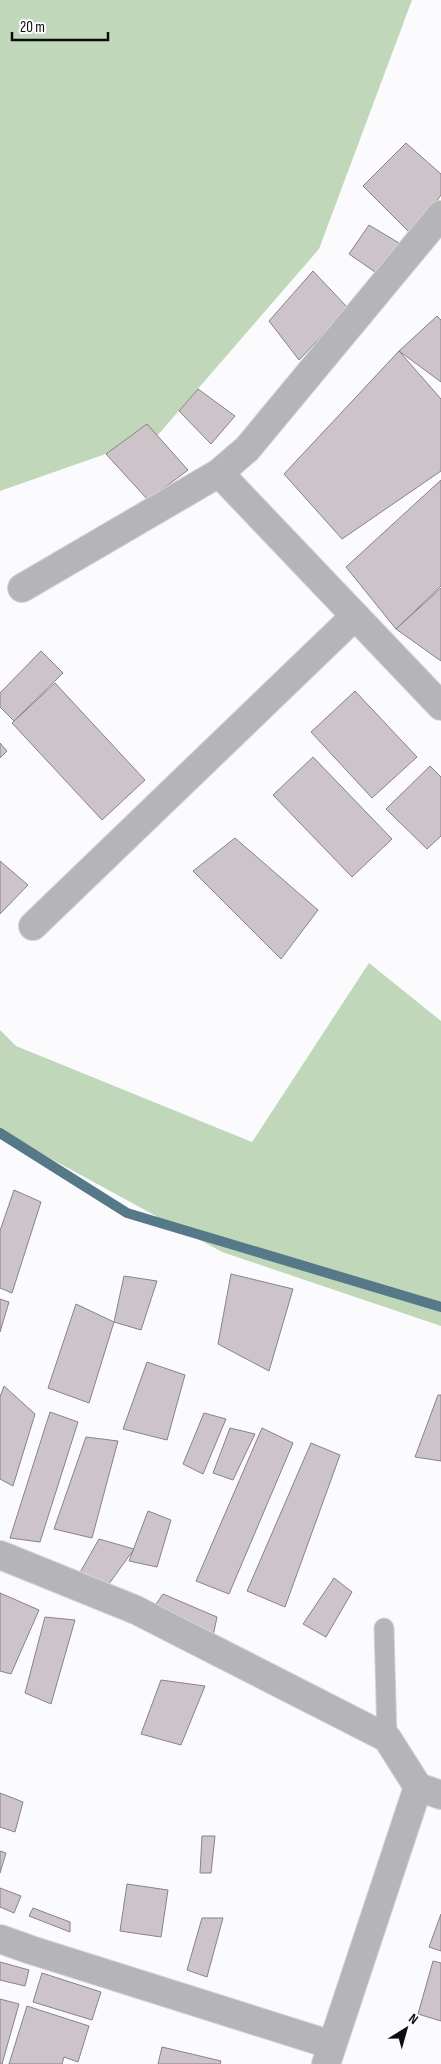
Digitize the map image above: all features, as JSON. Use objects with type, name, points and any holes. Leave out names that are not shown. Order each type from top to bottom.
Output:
[{"type":"street","points":[[22,588],[218,473],[247,450],[441,215]]},
{"type":"street","points":[[218,473],[441,706]]},
{"type":"street","points":[[33,926],[354,616]]},
{"type":"street","points":[[0,1555],[136,1610],[387,1738],[430,1791],[329,2054],[0,1939]]},
{"type":"lane","points":[[384,1628],[387,1738]]},
{"type":"green space","points":[[0,0],[412,0],[319,249],[157,436],[0,491]]},
{"type":"green space","points":[[369,963],[441,1021],[441,1326],[222,1252],[0,1131],[0,1030],[16,1046],[252,1142]]},
{"type":"building","points":[[406,143],[441,174],[441,195],[412,235],[363,186]]},
{"type":"building","points":[[369,225],[399,243],[378,274],[349,254]]},
{"type":"building","points":[[313,271],[348,308],[299,360],[269,321]]},
{"type":"building","points":[[437,316],[441,320],[441,382],[399,351]]},
{"type":"building","points":[[399,351],[441,399],[441,471],[342,539],[284,474]]},
{"type":"building","points":[[198,389],[235,416],[211,444],[179,411]]},
{"type":"building","points":[[147,424],[188,470],[148,500],[106,454]]},
{"type":"building","points":[[441,480],[441,586],[396,629],[346,567]]},
{"type":"building","points":[[441,588],[441,661],[396,629]]},
{"type":"building","points":[[41,651],[63,673],[14,721],[0,707],[0,693]]},
{"type":"building","points":[[55,683],[145,780],[102,820],[12,723]]},
{"type":"building","points":[[355,691],[417,757],[372,798],[311,732]]},
{"type":"building","points":[[0,743],[7,751],[0,758]]},
{"type":"building","points":[[313,757],[392,839],[352,877],[273,795]]},
{"type":"building","points":[[430,766],[441,777],[441,836],[427,849],[386,809]]},
{"type":"building","points":[[235,838],[318,910],[281,959],[193,871]]},
{"type":"building","points":[[0,861],[28,885],[0,914]]},
{"type":"building","points":[[14,1190],[41,1202],[12,1293],[0,1288],[0,1231]]},
{"type":"building","points":[[231,1274],[293,1289],[269,1371],[218,1344]]},
{"type":"building","points":[[124,1276],[157,1281],[141,1330],[114,1322]]},
{"type":"building","points":[[0,1299],[9,1302],[0,1332]]},
{"type":"building","points":[[76,1304],[114,1322],[89,1403],[48,1388]]},
{"type":"building","points":[[147,1362],[185,1375],[167,1440],[123,1429]]},
{"type":"building","points":[[4,1386],[35,1414],[13,1486],[0,1479],[0,1397]]},
{"type":"building","points":[[438,1395],[441,1395],[441,1461],[415,1457]]},
{"type":"building","points":[[50,1412],[78,1422],[40,1542],[10,1538]]},
{"type":"building","points":[[204,1413],[226,1419],[203,1474],[183,1464]]},
{"type":"building","points":[[230,1428],[255,1434],[233,1480],[213,1473]]},
{"type":"building","points":[[262,1428],[293,1443],[229,1594],[196,1581]]},
{"type":"building","points":[[86,1437],[118,1441],[92,1538],[54,1529]]},
{"type":"building","points":[[311,1443],[340,1455],[285,1607],[247,1591]]},
{"type":"building","points":[[148,1511],[171,1520],[157,1567],[129,1561]]},
{"type":"building","points":[[99,1539],[134,1549],[106,1588],[78,1576]]},
{"type":"building","points":[[334,1578],[352,1592],[326,1637],[303,1624]]},
{"type":"building","points":[[0,1593],[39,1610],[11,1674],[0,1671]]},
{"type":"building","points":[[163,1594],[217,1617],[213,1636],[154,1607]]},
{"type":"building","points":[[45,1617],[75,1620],[51,1704],[25,1693]]},
{"type":"building","points":[[161,1680],[205,1686],[181,1745],[141,1734]]},
{"type":"building","points":[[0,1793],[23,1802],[15,1832],[0,1827]]},
{"type":"building","points":[[202,1836],[215,1836],[211,1873],[200,1873]]},
{"type":"building","points":[[0,1851],[6,1853],[0,1873]]},
{"type":"building","points":[[127,1884],[168,1890],[161,1937],[120,1931]]},
{"type":"building","points":[[0,1888],[21,1896],[14,1913],[0,1907]]},
{"type":"building","points":[[33,1908],[70,1922],[70,1932],[29,1916]]},
{"type":"building","points":[[441,1914],[441,1951],[429,1947]]},
{"type":"building","points":[[202,1918],[223,1918],[207,1977],[187,1970]]},
{"type":"building","points":[[433,1961],[441,1963],[441,2021],[418,2014]]},
{"type":"building","points":[[0,1962],[29,1970],[25,1986],[0,1980]]},
{"type":"building","points":[[42,1973],[101,1992],[92,2020],[33,2002]]},
{"type":"building","points":[[0,1999],[19,2004],[2,2064],[0,2064]]},
{"type":"building","points":[[27,2006],[89,2026],[78,2062],[64,2057],[62,2064],[9,2064]]},
{"type":"building","points":[[162,2047],[221,2061],[220,2064],[158,2064]]},
{"type":"waterway","points":[[0,1133],[127,1213],[441,1307]]}]
